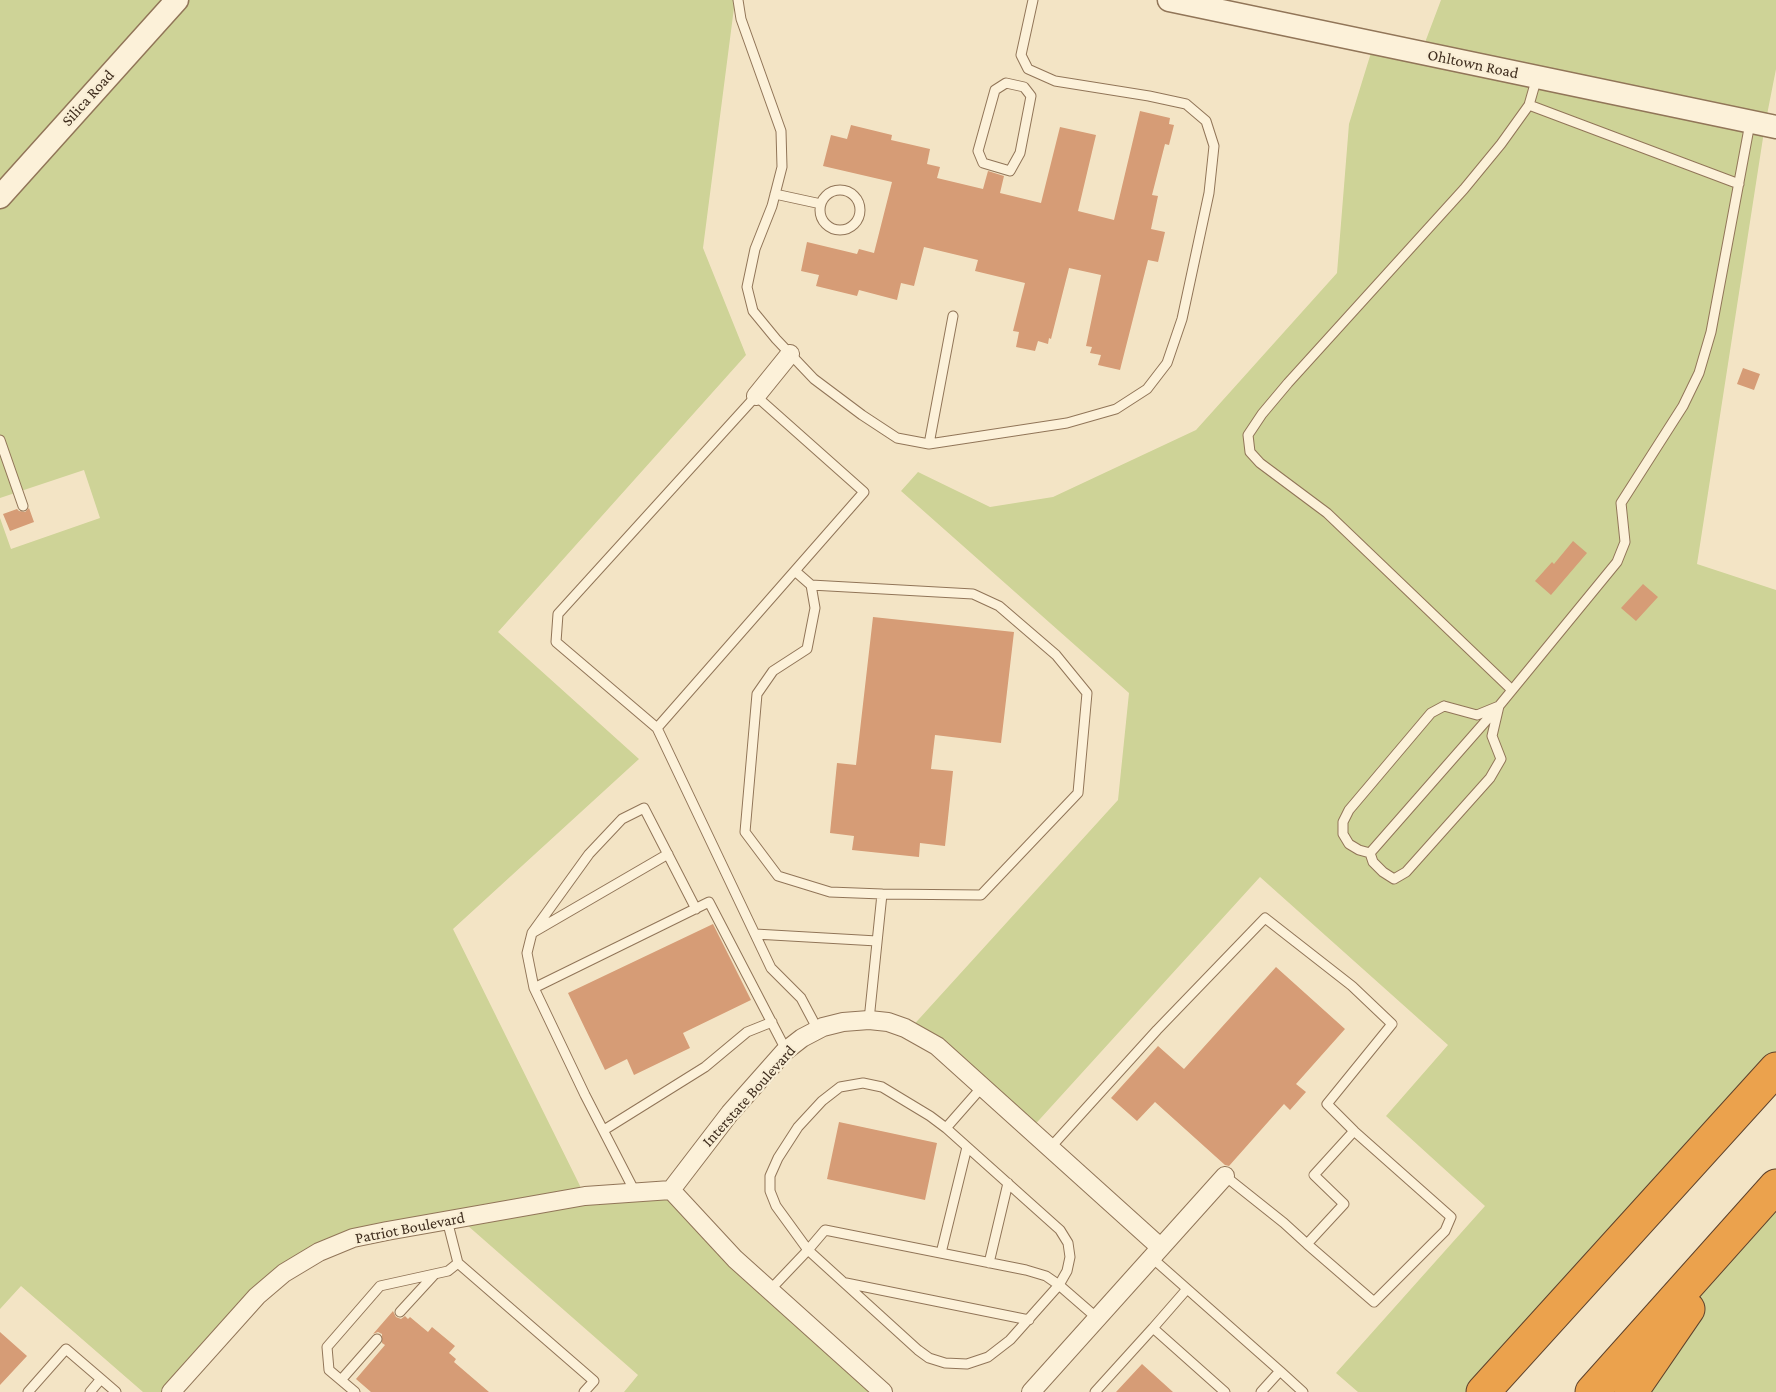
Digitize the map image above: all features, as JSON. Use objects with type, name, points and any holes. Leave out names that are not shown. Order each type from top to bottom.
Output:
[{"type":"highway","points":[[1482,1392],[1776,1069]]},
{"type":"highway","points":[[1592,1392],[1776,1186]]},
{"type":"highway","points":[[1631,1392],[1640,1382],[1749,1216]]},
{"type":"street","name":"Silica Road","points":[[0,197],[177,0]]},
{"type":"street","name":"Ohltown Road","points":[[1169,0],[1776,127]]},
{"type":"street","points":[[756,396],[790,354]]},
{"type":"street","name":"Interstate Boulevard","points":[[671,1190],[730,1113],[786,1050],[818,1030],[843,1022],[869,1020],[888,1022],[923,1036],[937,1047],[1050,1148],[1155,1252]]},
{"type":"street","points":[[1031,1392],[1225,1176]]},
{"type":"street","points":[[671,1190],[735,1259],[882,1392]]},
{"type":"street","name":"Patriot Boulevard","points":[[171,1392],[257,1296],[299,1263],[353,1238],[585,1196],[671,1190]]},
{"type":"lane","points":[[738,0],[741,19],[781,131],[782,167],[755,249],[747,287],[753,310],[776,339],[814,379],[897,438],[929,444],[1067,423],[1116,409],[1147,389],[1167,363],[1182,319],[1209,193],[1214,146],[1206,121],[1186,104],[1055,81],[1028,69]]},
{"type":"lane","points":[[1024,87],[1028,69],[1021,54],[1033,0]]},
{"type":"lane","points":[[1512,690],[1327,513],[1260,463],[1250,452],[1248,435],[1281,391],[1464,189],[1501,144],[1529,105],[1537,77]]},
{"type":"lane","points":[[1006,83],[1024,87],[1031,96],[1020,153],[1010,171],[983,163],[978,151],[995,90],[1006,83]]},
{"type":"lane","points":[[1529,105],[1739,184]]},
{"type":"lane","points":[[1371,853],[1499,706],[1617,562],[1625,542],[1621,503],[1683,406],[1699,373],[1711,332],[1750,122]]},
{"type":"lane","points":[[835,190],[850,192],[860,204],[858,220],[846,230],[830,228],[820,216],[821,204],[828,194],[835,190]]},
{"type":"lane","points":[[775,194],[821,204]]},
{"type":"lane","points":[[929,444],[953,316]]},
{"type":"lane","points":[[657,728],[864,492],[756,396],[558,614],[556,642],[657,728],[771,968],[801,998],[818,1030]]},
{"type":"lane","points":[[0,440],[23,506]]},
{"type":"lane","points":[[795,571],[811,585],[973,594],[999,606],[1056,655],[1087,693],[1078,793],[981,895],[830,892],[778,876],[745,832],[758,694],[773,671],[807,649],[814,608],[811,585]]},
{"type":"lane","points":[[1371,853],[1349,844],[1343,834],[1343,822],[1349,810],[1431,713],[1444,706],[1477,715],[1499,706]]},
{"type":"lane","points":[[1371,853],[1373,862],[1394,879],[1406,872],[1490,778],[1501,759],[1492,736],[1499,706]]},
{"type":"lane","points":[[635,1192],[534,988],[527,953],[532,933],[589,854],[622,819],[644,808],[696,909]]},
{"type":"lane","points":[[532,933],[668,854]]},
{"type":"lane","points":[[869,1020],[882,894]]},
{"type":"lane","points":[[534,988],[709,902],[786,1050]]},
{"type":"lane","points":[[1050,1148],[1157,1030],[1265,918],[1352,986],[1392,1024],[1327,1104],[1450,1217],[1445,1231],[1374,1302],[1225,1176]]},
{"type":"lane","points":[[755,934],[877,941]]},
{"type":"lane","points":[[604,1130],[705,1067],[747,1032],[772,1022]]},
{"type":"lane","points":[[863,1083],[882,1087],[922,1111],[967,1147],[1060,1230],[1068,1243],[1070,1257],[1067,1271],[1059,1285],[1010,1340],[988,1357],[967,1364],[945,1363],[929,1358],[918,1350],[808,1250],[776,1206],[770,1191],[770,1176],[778,1158],[798,1127],[822,1101],[840,1088],[863,1083]]},
{"type":"lane","points":[[946,1128],[982,1087]]},
{"type":"lane","points":[[1307,1244],[1344,1204],[1314,1175],[1354,1131]]},
{"type":"lane","points":[[941,1253],[967,1147]]},
{"type":"lane","points":[[989,1263],[1008,1183]]},
{"type":"lane","points":[[447,1220],[458,1263],[594,1380],[584,1392]]},
{"type":"lane","points":[[770,1290],[825,1230],[1046,1276],[1097,1318]]},
{"type":"lane","points":[[1155,1252],[1187,1289],[1303,1392]]},
{"type":"lane","points":[[355,1392],[329,1370],[327,1347],[380,1286],[448,1271],[458,1263]]},
{"type":"lane","points":[[400,1312],[434,1275]]},
{"type":"lane","points":[[844,1282],[1029,1320]]},
{"type":"lane","points":[[1095,1392],[1187,1289]]},
{"type":"lane","points":[[1153,1328],[1225,1392]]},
{"type":"lane","points":[[341,1380],[377,1338]]},
{"type":"lane","points":[[28,1392],[66,1349],[116,1392]]},
{"type":"lane","points":[[1261,1392],[1280,1371]]},
{"type":"lane","points":[[90,1392],[101,1379]]},
{"type":"green space","points":[[0,0],[735,0],[703,248],[746,355],[498,632],[639,759],[453,929],[585,1196],[671,1190],[883,1392],[624,1392],[638,1375],[459,1218],[387,1231],[299,1263],[171,1392],[143,1392],[21,1286],[0,1309],[0,518],[11,549],[100,518],[84,470],[0,498]]},
{"type":"green space","points":[[1441,0],[1776,0],[1776,69],[1765,125],[1697,564],[1776,590],[1776,1069],[1482,1392],[1358,1392],[1336,1373],[1485,1206],[1386,1116],[1448,1045],[1260,877],[1030,1130],[909,1030],[1118,800],[1129,693],[901,491],[918,472],[990,507],[1053,497],[1196,430],[1337,273],[1349,124],[1374,43],[1421,53]]},
{"type":"green space","points":[[1776,1186],[1776,1392],[1651,1392],[1640,1382]]},
{"type":"building","points":[[1140,111],[1170,118],[1169,124],[1174,125],[1169,145],[1165,144],[1152,195],[1158,196],[1151,229],[1165,232],[1158,262],[1148,260],[1120,370],[1098,365],[1101,355],[1090,353],[1092,347],[1086,346],[1101,275],[1069,268],[1051,339],[1049,338],[1048,344],[1038,341],[1035,351],[1016,347],[1019,332],[1013,331],[1025,283],[975,271],[978,260],[924,247],[914,286],[901,283],[897,300],[859,290],[857,296],[816,286],[819,275],[801,271],[807,242],[857,254],[859,249],[874,253],[892,182],[823,166],[831,135],[847,139],[851,125],[892,135],[891,140],[930,149],[927,164],[940,167],[937,178],[983,189],[988,171],[1004,176],[1000,193],[1041,203],[1060,127],[1096,135],[1078,211],[1114,220]]},
{"type":"building","points":[[1743,368],[1760,374],[1754,390],[1737,384]]},
{"type":"building","points":[[29,508],[34,522],[10,531],[3,514],[17,509],[25,512]]},
{"type":"building","points":[[1573,541],[1587,553],[1551,595],[1535,581],[1552,562],[1554,564]]},
{"type":"building","points":[[1643,584],[1658,597],[1636,621],[1621,608]]},
{"type":"building","points":[[873,617],[1014,632],[1001,743],[935,735],[931,769],[953,771],[945,846],[920,843],[919,857],[852,850],[854,836],[830,833],[837,763],[856,765]]},
{"type":"building","points":[[713,924],[751,1000],[683,1033],[690,1048],[634,1075],[627,1059],[605,1070],[568,993]]},
{"type":"building","points":[[1276,967],[1345,1029],[1296,1084],[1306,1092],[1290,1110],[1284,1104],[1229,1166],[1225,1165],[1155,1102],[1137,1121],[1111,1098],[1158,1046],[1184,1069]]},
{"type":"building","points":[[839,1122],[937,1143],[925,1200],[827,1179]]},
{"type":"building","points":[[393,1311],[396,1317],[401,1319],[405,1316],[408,1319],[410,1317],[428,1332],[432,1327],[455,1346],[449,1353],[456,1359],[454,1362],[489,1392],[371,1392],[356,1379],[385,1345],[382,1343],[382,1334],[378,1332],[373,1334]]},
{"type":"building","points":[[0,1332],[27,1356],[0,1385]]},
{"type":"building","points":[[1142,1364],[1173,1392],[1116,1392]]}]
